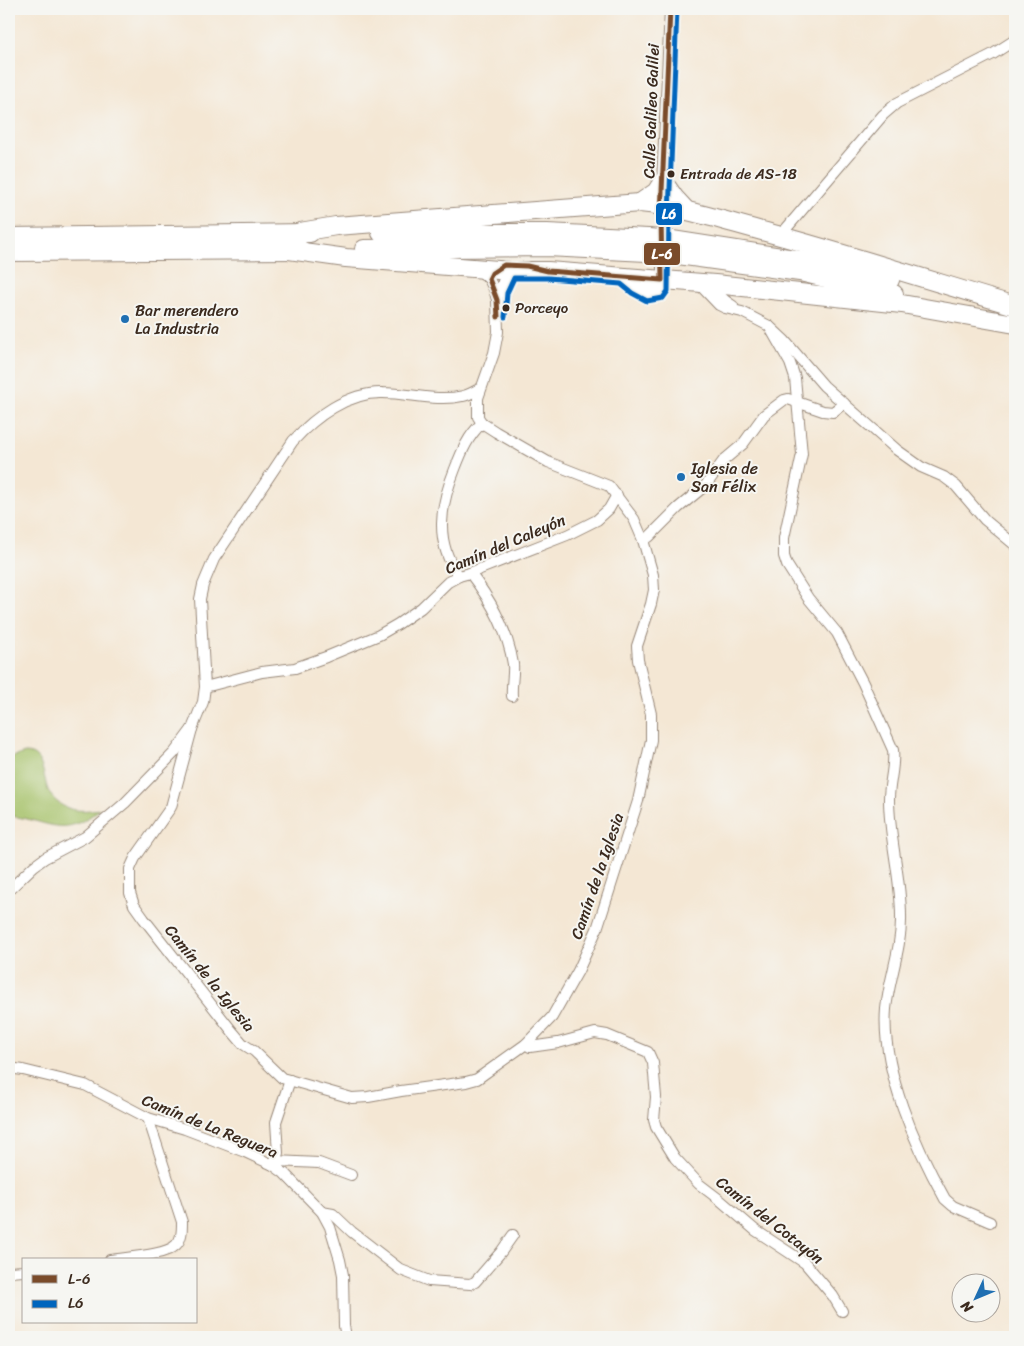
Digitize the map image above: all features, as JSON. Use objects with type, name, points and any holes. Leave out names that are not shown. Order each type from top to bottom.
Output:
[{"type":"highway","points":[[640,203],[656,192],[662,181],[686,210]]},
{"type":"highway","points":[[300,232],[336,226],[640,203],[661,210],[686,210],[784,237],[1015,307]]},
{"type":"highway","points":[[9,237],[300,232],[547,233],[801,260],[1015,307]]},
{"type":"highway","points":[[9,252],[647,245]]},
{"type":"highway","points":[[672,247],[800,272],[1015,323]]},
{"type":"highway","points":[[289,250],[346,258],[497,270],[527,266],[548,271],[624,277],[636,287],[650,294],[659,292],[662,287],[662,280],[707,283],[902,304],[1015,323]]},
{"type":"street","name":"Calle Galileo Galilei","points":[[662,280],[661,210],[670,9]]},
{"type":"street","points":[[784,237],[786,230],[883,115],[897,103],[993,54],[1015,40]]},
{"type":"street","points":[[497,270],[505,276],[497,300]]},
{"type":"street","points":[[459,576],[452,567],[446,553],[442,529],[442,508],[446,492],[467,438],[482,423],[478,417],[477,407],[481,388],[496,346],[498,332],[497,270]]},
{"type":"street","points":[[707,283],[719,305],[742,312]]},
{"type":"street","points":[[707,283],[724,300],[769,326],[785,341],[824,386],[844,404],[897,450],[956,486],[985,520],[1015,545]]},
{"type":"street","points":[[769,326],[790,364],[795,378],[802,454],[784,538],[784,556],[787,565],[808,598],[837,634],[863,683],[892,750],[894,762],[889,798],[902,914],[901,933],[886,1011],[893,1073],[914,1137],[945,1199],[953,1206],[990,1222]]},
{"type":"street","points":[[9,890],[34,866],[85,836],[125,804],[174,753],[192,729],[203,702],[200,598],[208,571],[214,559],[293,441],[328,411],[370,394],[382,393],[445,398],[465,396],[481,388]]},
{"type":"street","points":[[643,540],[649,537],[678,508],[706,485],[724,460],[743,444],[764,415],[784,400],[797,402],[823,411],[834,412],[844,404]]},
{"type":"street","name":"Camín de la Iglesia","points":[[192,729],[171,807],[135,858],[130,869],[130,893],[134,905],[144,919],[232,1031],[243,1044],[254,1051],[276,1073],[290,1080],[352,1098],[466,1082],[477,1079],[526,1044],[552,1017],[578,971],[597,929],[638,801],[652,727],[651,714],[638,660],[637,646],[647,620],[654,590],[653,575],[643,540],[634,519],[609,486],[548,462],[516,445],[482,423]]},
{"type":"street","name":"Camín del Caleyón","points":[[204,687],[262,672],[295,668],[326,658],[379,635],[421,608],[448,582],[459,576],[567,535],[597,520],[609,509],[617,495]]},
{"type":"street","points":[[470,573],[480,586],[497,616],[509,648],[513,666],[512,696]]},
{"type":"street","name":"Camín del Cotayón","points":[[526,1044],[530,1047],[558,1043],[595,1033],[607,1035],[648,1052],[653,1063],[656,1097],[654,1120],[656,1128],[675,1158],[699,1184],[755,1230],[805,1263],[833,1296],[842,1311]]},
{"type":"street","name":"Camín de La Reguera","points":[[9,1068],[85,1085],[148,1118],[185,1129],[274,1163],[322,1212],[330,1227],[343,1275],[346,1337]]},
{"type":"street","points":[[290,1080],[276,1122],[278,1153],[274,1163],[319,1163],[351,1175]]},
{"type":"street","points":[[122,1258],[170,1249],[176,1245],[181,1235],[182,1222],[148,1118]]},
{"type":"street","points":[[322,1212],[333,1214],[352,1232],[401,1270],[429,1281],[470,1284],[474,1282],[501,1252],[513,1235]]},
{"type":"street","points":[[9,1272],[22,1271]]},
{"type":"green space","points":[[25,753],[31,754],[39,761],[48,790],[59,804],[76,810],[100,809],[87,819],[65,826],[56,826],[9,816],[9,758]]},
{"type":"transit line","name":"L-6","points":[[498,317],[497,300],[489,279],[492,273],[504,265],[527,266],[548,271],[662,280],[661,214],[670,9]]},
{"type":"transit line","name":"L6","points":[[505,317],[507,293],[514,278],[548,278],[621,284],[632,293],[647,301],[663,298],[668,291],[677,9]]},
{"type":"place","name":"Entrada de AS-18","points":[[671,174]]},
{"type":"place","name":"Porceyo","points":[[506,308]]},
{"type":"place","name":"Bar merendero La Industria","points":[[125,319]]},
{"type":"place","name":"Iglesia de San Félix","points":[[681,477]]}]
